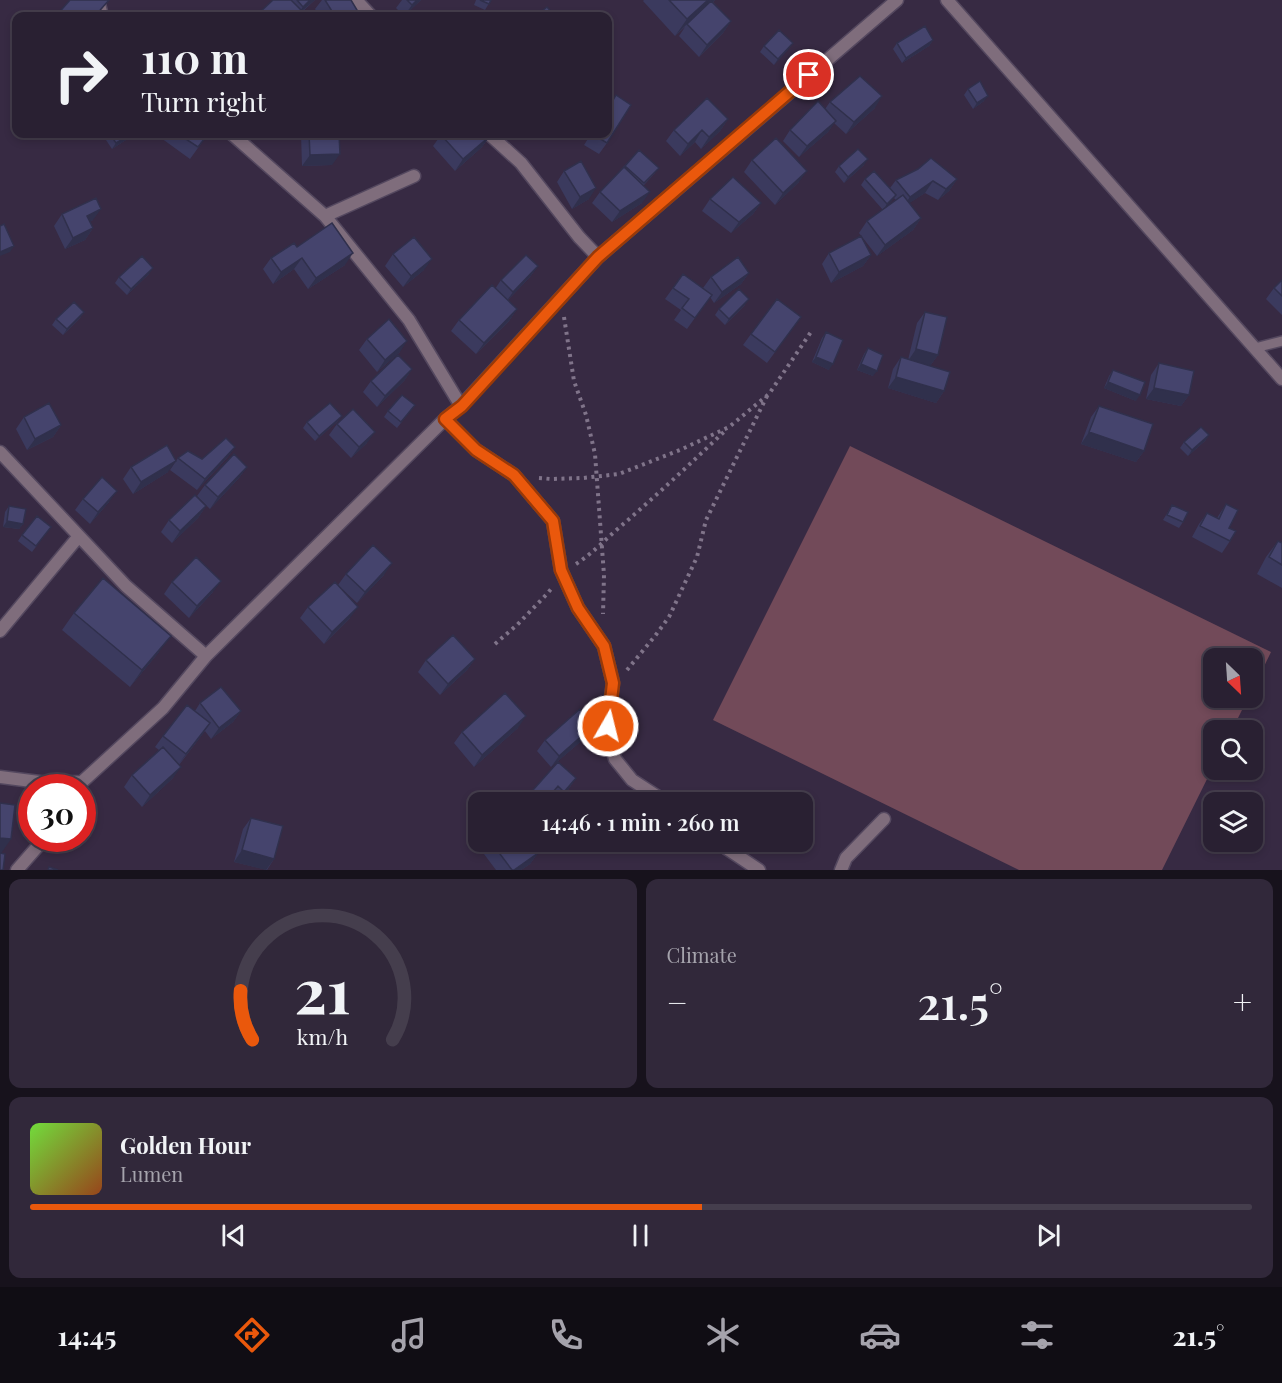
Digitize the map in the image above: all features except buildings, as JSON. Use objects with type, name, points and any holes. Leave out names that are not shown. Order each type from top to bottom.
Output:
[{"type":"street","points":[[356,0],[367,12]]},
{"type":"street","points":[[93,774],[163,708],[206,656],[445,419],[462,406],[598,257],[897,0]]},
{"type":"street","points":[[947,0],[1282,379]]},
{"type":"street","points":[[237,138],[325,216],[409,320],[462,406]]},
{"type":"street","points":[[493,138],[521,163],[579,237],[598,257]]},
{"type":"street","points":[[325,216],[414,176]]},
{"type":"street","points":[[445,419],[476,450],[514,475],[553,521],[562,573],[578,608],[604,646],[613,683],[608,726],[615,759],[632,780],[651,792]]},
{"type":"street","points":[[0,452],[126,586],[206,656]]},
{"type":"street","points":[[0,631],[79,536]]},
{"type":"street","points":[[0,777],[18,779]]},
{"type":"street","points":[[841,870],[846,858],[884,819]]},
{"type":"street","points":[[17,870],[33,852]]},
{"type":"street","points":[[732,852],[759,870]]},
{"type":"lane","points":[[1255,348],[1282,342]]},
{"type":"path","points":[[561,298],[574,381],[586,415],[595,454],[604,574],[602,623],[604,646]]},
{"type":"path","points":[[613,683],[626,671],[669,617],[697,557],[706,520],[768,394],[811,332]]},
{"type":"path","points":[[495,644],[546,595],[562,573],[586,558],[768,394]]},
{"type":"path","points":[[514,475],[551,479],[619,474],[680,450],[729,427]]},
{"type":"shaded area","points":[[850,446],[1263,648],[1203,648],[1203,708],[1243,708],[1237,720],[1203,720],[1203,780],[1207,780],[1162,870],[1019,870],[713,720]]},
{"type":"shaded area","points":[[1263,648],[1271,652],[1263,668]]},
{"type":"route","points":[[608,726],[613,683],[604,646],[578,608],[561,570],[553,521],[514,475],[476,450],[445,419],[462,406],[598,257],[809,75]]}]
